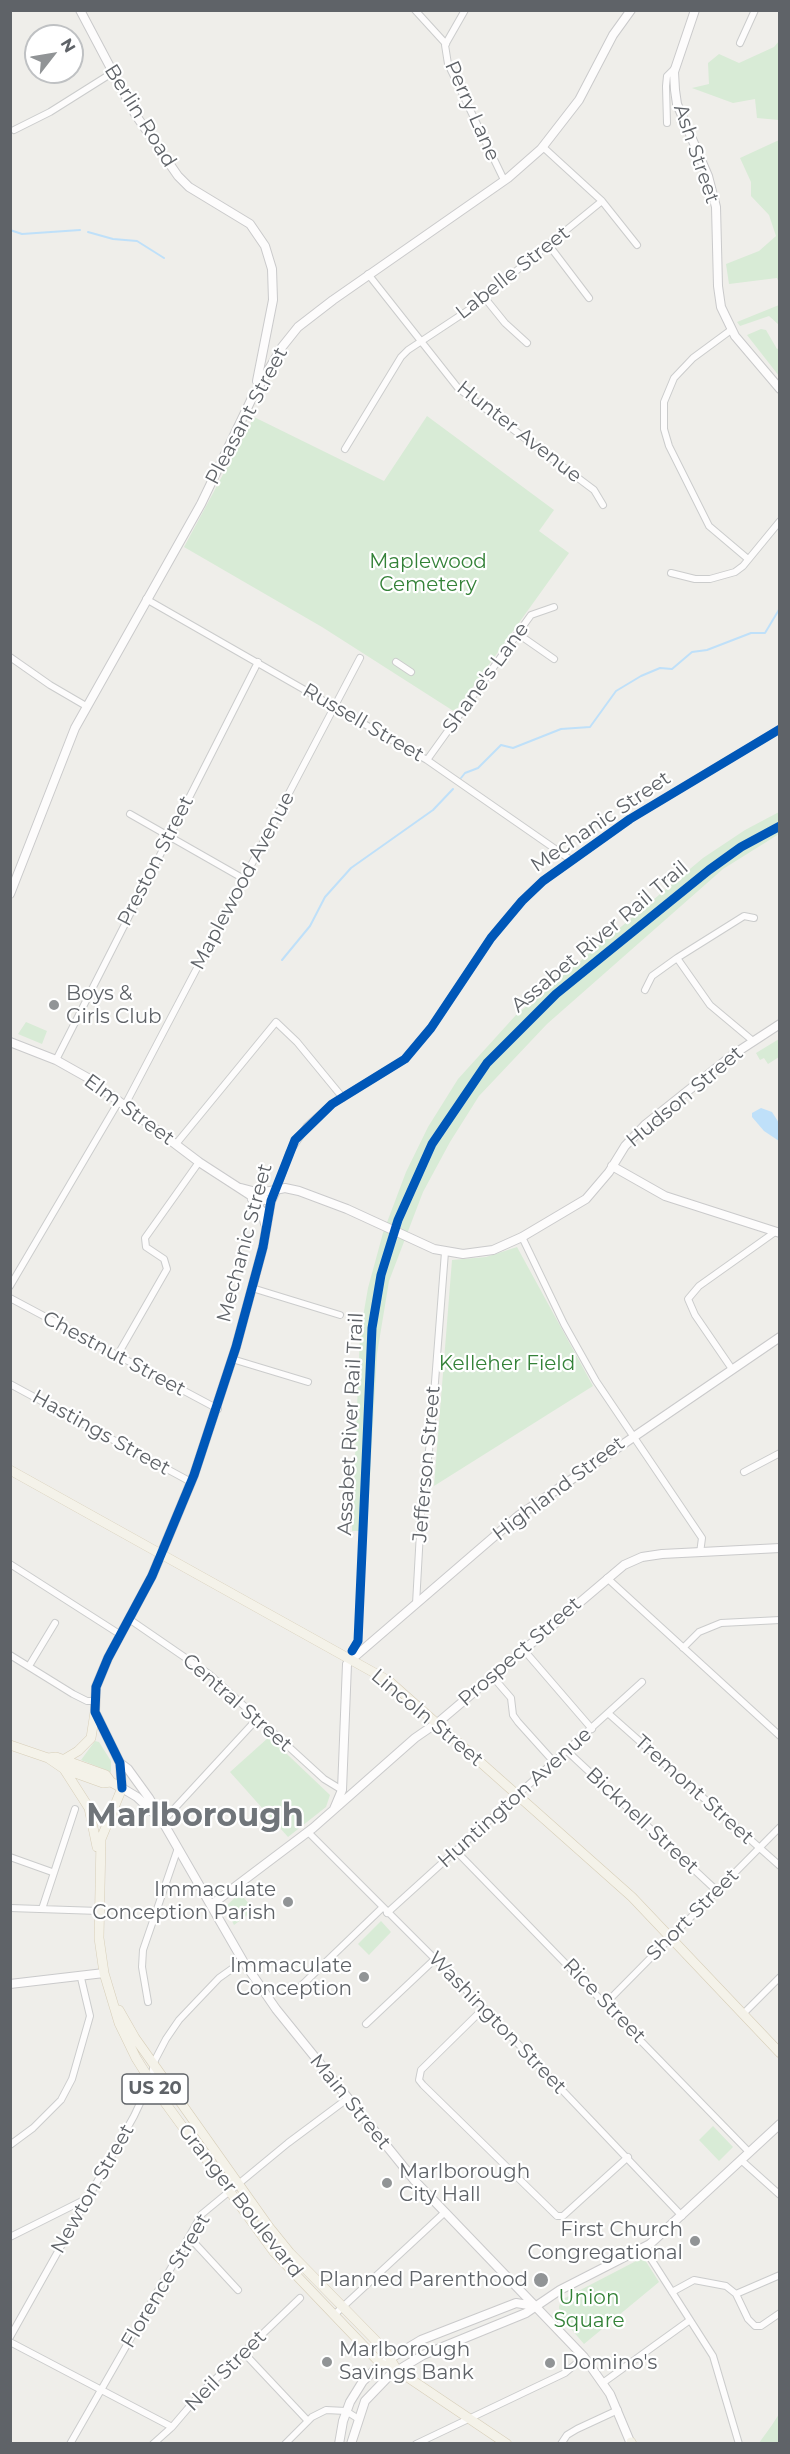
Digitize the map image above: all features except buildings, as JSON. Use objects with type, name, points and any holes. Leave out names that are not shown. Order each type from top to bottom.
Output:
[{"type":"main road","name":"Lincoln Street","points":[[10,1470],[389,1681],[603,1870],[780,2053]]},
{"type":"main road","points":[[64,1764],[91,1738],[96,1712]]},
{"type":"main road","points":[[10,1746],[106,1775],[111,1782],[122,1788]]},
{"type":"main road","name":"US 20","points":[[64,1764],[89,1808],[100,1864]]},
{"type":"main road","name":"Granger Boulevard","points":[[122,1788],[102,1834],[99,1938],[118,2023],[150,2082],[274,2252],[381,2364],[397,2370],[468,2420],[507,2444]]},
{"type":"main road","name":"Granger Boulevard","points":[[105,1973],[124,2020],[238,2184],[290,2253],[391,2358],[397,2370]]},
{"type":"street","name":"Berlin Road","points":[[80,10],[112,73],[149,137],[178,176],[189,187],[250,224],[266,246],[272,269],[273,300],[253,396]]},
{"type":"street","points":[[415,10],[446,44]]},
{"type":"street","name":"Perry Lane","points":[[465,10],[446,44],[448,64],[504,180]]},
{"type":"street","name":"Pleasant Street","points":[[10,894],[68,743],[86,706],[205,495],[272,360],[298,327],[368,274],[504,180],[543,147],[579,100],[613,35],[631,10]]},
{"type":"street","name":"Ash Street","points":[[695,10],[676,67],[677,104],[708,176],[716,207],[718,286],[721,307],[731,330],[780,389]]},
{"type":"street","points":[[740,43],[755,10]]},
{"type":"street","points":[[667,123],[667,76],[676,67]]},
{"type":"street","points":[[14,130],[50,112],[112,73]]},
{"type":"street","points":[[543,147],[602,201],[637,245]]},
{"type":"street","name":"Labelle Street","points":[[345,449],[401,357],[484,297],[602,201]]},
{"type":"street","points":[[549,244],[589,298]]},
{"type":"street","name":"Hunter Avenue","points":[[368,274],[458,388],[594,490],[603,505]]},
{"type":"street","points":[[484,297],[505,323],[527,343]]},
{"type":"street","points":[[731,330],[693,358],[674,378],[664,402],[664,429],[669,446],[709,526],[748,559]]},
{"type":"street","points":[[671,573],[695,579],[720,578],[735,572],[780,521]]},
{"type":"street","name":"Russell Street","points":[[146,599],[427,760],[571,860]]},
{"type":"street","name":"Shane's Lane","points":[[427,760],[531,615],[554,607]]},
{"type":"street","points":[[518,634],[554,658]]},
{"type":"street","points":[[10,657],[50,686],[86,706]]},
{"type":"street","name":"Maplewood Avenue","points":[[10,1286],[122,1103],[244,879],[360,658]]},
{"type":"street","name":"Preston Street","points":[[56,1060],[258,662]]},
{"type":"street","points":[[396,662],[411,672]]},
{"type":"street","name":"Mechanic Street","points":[[122,1788],[120,1763],[96,1712],[95,1701],[100,1674],[161,1554],[191,1482],[218,1408],[232,1359],[266,1232],[271,1201],[296,1140],[320,1114],[405,1059],[420,1042],[479,954],[511,913],[543,881],[630,819],[780,729]]},
{"type":"street","points":[[130,814],[244,879]]},
{"type":"street","points":[[645,990],[652,976],[677,958],[744,915],[754,918]]},
{"type":"street","points":[[677,958],[710,1005],[753,1041]]},
{"type":"street","points":[[176,1144],[276,1022],[279,1022],[343,1098]]},
{"type":"street","name":"Hudson Street","points":[[277,1189],[285,1188],[318,1197],[420,1244],[445,1252],[463,1254],[486,1251],[522,1238],[586,1199],[625,1146],[645,1125],[753,1041],[780,1024]]},
{"type":"street","name":"Elm Street","points":[[10,1042],[56,1060],[88,1078],[199,1162],[259,1200],[271,1201]]},
{"type":"street","points":[[117,1356],[167,1269],[164,1259],[146,1247],[145,1238],[199,1162]]},
{"type":"street","points":[[612,1166],[665,1196],[777,1233]]},
{"type":"street","name":"Elm Street","points":[[241,1188],[260,1193],[277,1189]]},
{"type":"street","name":"Elm Street","points":[[241,1188],[259,1206],[265,1221],[266,1232]]},
{"type":"street","points":[[732,1369],[692,1310],[688,1299],[699,1286],[777,1233]]},
{"type":"street","points":[[522,1238],[579,1353],[702,1538],[700,1553]]},
{"type":"street","name":"Jefferson Street","points":[[416,1605],[421,1514],[432,1423],[445,1252]]},
{"type":"street","points":[[252,1288],[340,1315]]},
{"type":"street","name":"Chestnut Street","points":[[10,1298],[218,1408]]},
{"type":"street","name":"Highland Street","points":[[352,1659],[518,1516],[633,1434],[780,1337]]},
{"type":"street","points":[[232,1359],[308,1382]]},
{"type":"street","name":"Hastings Street","points":[[10,1384],[191,1482]]},
{"type":"street","points":[[744,1472],[780,1453]]},
{"type":"street","name":"Prospect Street","points":[[211,1905],[308,1832],[434,1723],[441,1720],[624,1566],[642,1557],[780,1548]]},
{"type":"street","points":[[10,1564],[121,1635]]},
{"type":"street","points":[[607,1578],[780,1736]]},
{"type":"street","name":"Central Street","points":[[129,1618],[208,1674],[324,1779],[342,1790]]},
{"type":"street","points":[[683,1648],[699,1632],[721,1623],[780,1620]]},
{"type":"street","points":[[29,1666],[55,1623]]},
{"type":"street","points":[[523,1649],[591,1729]]},
{"type":"street","points":[[10,1655],[73,1694],[87,1701],[95,1701]]},
{"type":"street","points":[[334,1809],[342,1790],[347,1664],[352,1659]]},
{"type":"street","points":[[492,1676],[511,1698],[513,1714],[518,1722],[554,1762]]},
{"type":"street","name":"Huntington Avenue","points":[[302,1985],[385,1910],[456,1851],[642,1682]]},
{"type":"street","name":"Tremont Street","points":[[609,1714],[780,1866]]},
{"type":"street","points":[[122,1788],[146,1804],[162,1822],[257,1719]]},
{"type":"street","name":"Bicknell Street","points":[[567,1751],[717,1891]]},
{"type":"street","name":"Mechanic Street","points":[[120,1763],[128,1769],[149,1798],[162,1822]]},
{"type":"street","points":[[42,1909],[52,1872],[75,1809]]},
{"type":"street","name":"Main Street","points":[[162,1822],[243,1961],[276,2009],[347,2099],[444,2213],[585,2357],[604,2382],[631,2443]]},
{"type":"street","name":"Short Street","points":[[606,2003],[780,1827]]},
{"type":"street","name":"Washington Street","points":[[308,1832],[484,2008],[682,2216]]},
{"type":"street","points":[[148,2002],[142,1967],[143,1950],[178,1848]]},
{"type":"street","name":"Rice Street","points":[[456,1851],[749,2152]]},
{"type":"street","points":[[10,1857],[52,1872]]},
{"type":"street","points":[[10,1908],[99,1911]]},
{"type":"street","points":[[366,2024],[435,1959]]},
{"type":"street","name":"Newton Street","points":[[10,2337],[134,2116],[150,2082],[154,2064],[179,2020],[219,1978],[243,1961]]},
{"type":"street","points":[[10,1984],[81,1978],[105,1973]]},
{"type":"street","points":[[743,2014],[780,1977]]},
{"type":"street","points":[[10,2145],[33,2128],[61,2100],[72,2079],[90,2016],[81,1978]]},
{"type":"street","points":[[484,2008],[421,2070],[419,2080],[423,2085],[557,2216],[563,2216],[628,2157]]},
{"type":"street","name":"Florence Street","points":[[70,2444],[202,2214],[347,2099]]},
{"type":"street","points":[[351,2444],[357,2418],[375,2388],[397,2370],[423,2355],[526,2313],[644,2247],[682,2216],[780,2124]]},
{"type":"street","points":[[741,2160],[780,2195]]},
{"type":"street","points":[[10,2237],[88,2198]]},
{"type":"street","points":[[334,2315],[444,2213]]},
{"type":"street","points":[[189,2237],[238,2290]]},
{"type":"street","points":[[644,2247],[713,2356],[739,2444]]},
{"type":"street","points":[[736,2294],[780,2275]]},
{"type":"street","points":[[672,2292],[694,2280],[719,2283],[736,2294],[748,2319],[755,2326],[761,2326],[780,2313]]},
{"type":"street","name":"Neil Street","points":[[153,2444],[172,2427],[201,2393],[300,2298]]},
{"type":"street","points":[[339,2444],[346,2411],[363,2381],[381,2364],[422,2340],[516,2304],[535,2306]]},
{"type":"street","points":[[604,2382],[690,2320]]},
{"type":"street","points":[[10,2342],[172,2427]]},
{"type":"street","points":[[244,2353],[308,2421]]},
{"type":"street","points":[[416,2444],[565,2373],[585,2357]]},
{"type":"street","points":[[285,2444],[308,2421],[326,2410],[346,2411],[357,2418]]},
{"type":"street","points":[[561,2444],[567,2435],[618,2410]]},
{"type":"green space","points":[[779,41],[779,120],[757,118],[755,99],[733,103],[692,88],[709,84],[708,63],[719,54],[739,63],[774,47]]},
{"type":"green space","points":[[779,140],[779,283],[777,278],[729,284],[726,264],[759,251],[776,236],[769,215],[751,196],[751,182],[740,158]]},
{"type":"green space","points":[[779,305],[779,325],[769,316],[740,326],[737,322]]},
{"type":"green space","points":[[761,329],[766,330],[777,349],[779,348],[779,376],[747,335]]},
{"type":"green space","name":"Maplewood Cemetery","points":[[427,416],[554,510],[539,531],[569,553],[455,712],[322,627],[184,547],[254,417],[384,481]]},
{"type":"green space","points":[[779,812],[779,834],[723,869],[547,1024],[479,1096],[450,1142],[423,1192],[389,1281],[377,1354],[367,1531],[352,1531],[360,1334],[368,1288],[383,1233],[406,1172],[428,1127],[458,1079],[516,1015],[703,858],[745,830]]},
{"type":"green space","points":[[26,1022],[47,1031],[42,1044],[18,1034]]},
{"type":"green space","points":[[779,1039],[779,1057],[768,1064],[764,1058],[760,1060],[756,1053]]},
{"type":"green space","name":"Kelleher Field","points":[[517,1247],[593,1386],[434,1486],[452,1260],[486,1257]]},
{"type":"green space","points":[[269,1737],[330,1795],[326,1807],[288,1837],[230,1772]]},
{"type":"green space","points":[[95,1741],[99,1742],[111,1761],[111,1772],[81,1760]]},
{"type":"green space","points":[[240,1893],[254,1910],[234,1925],[225,1907]]},
{"type":"green space","points":[[381,1921],[391,1932],[369,1955],[358,1944]]},
{"type":"green space","points":[[713,2126],[733,2147],[719,2161],[699,2140]]},
{"type":"green space","name":"Union Square","points":[[640,2259],[645,2260],[659,2282],[584,2344],[560,2316],[561,2300]]},
{"type":"green space","points":[[779,2414],[779,2443],[759,2443],[772,2425]]},
{"type":"water","points":[[761,1108],[772,1112],[779,1123],[779,1141],[764,1131],[752,1117],[752,1113]]},
{"type":"waterway","points":[[10,230],[22,234],[80,230]]},
{"type":"waterway","points":[[88,232],[113,239],[137,241],[164,258]]},
{"type":"waterway","points":[[461,778],[465,773],[478,768],[501,745],[513,748],[561,729],[590,727],[616,691],[660,668],[672,669],[692,652],[707,650],[751,633],[765,633],[780,608]]},
{"type":"waterway","points":[[282,960],[310,926],[325,897],[351,868],[433,810],[453,789]]},
{"type":"cycle path","points":[[122,1788],[120,1763],[95,1712],[96,1687],[108,1658],[152,1576],[194,1475],[236,1347],[263,1247],[271,1201],[295,1140],[332,1104],[405,1059],[431,1028],[491,938],[522,901],[543,881],[630,819],[780,729]]},
{"type":"cycle path","name":"Assabet River Rail Trail","points":[[352,1651],[358,1641],[372,1328],[381,1275],[398,1220],[432,1144],[487,1063],[556,994],[709,870],[741,847],[780,826]]},
{"type":"place","name":"Boys & Girls Club","points":[[54,1005]]},
{"type":"place","name":"Immaculate Conception Parish","points":[[288,1902]]},
{"type":"place","name":"Immaculate Conception","points":[[364,1977]]},
{"type":"place","name":"Marlborough City Hall","points":[[387,2183]]},
{"type":"place","name":"First Church Congregational","points":[[695,2241]]},
{"type":"place","name":"Planned Parenthood","points":[[541,2280]]},
{"type":"place","name":"Marlborough Savings Bank","points":[[327,2362]]},
{"type":"place","name":"Domino's","points":[[550,2363]]},
{"type":"district","name":"Marlborough","points":[[195,1817]]}]
